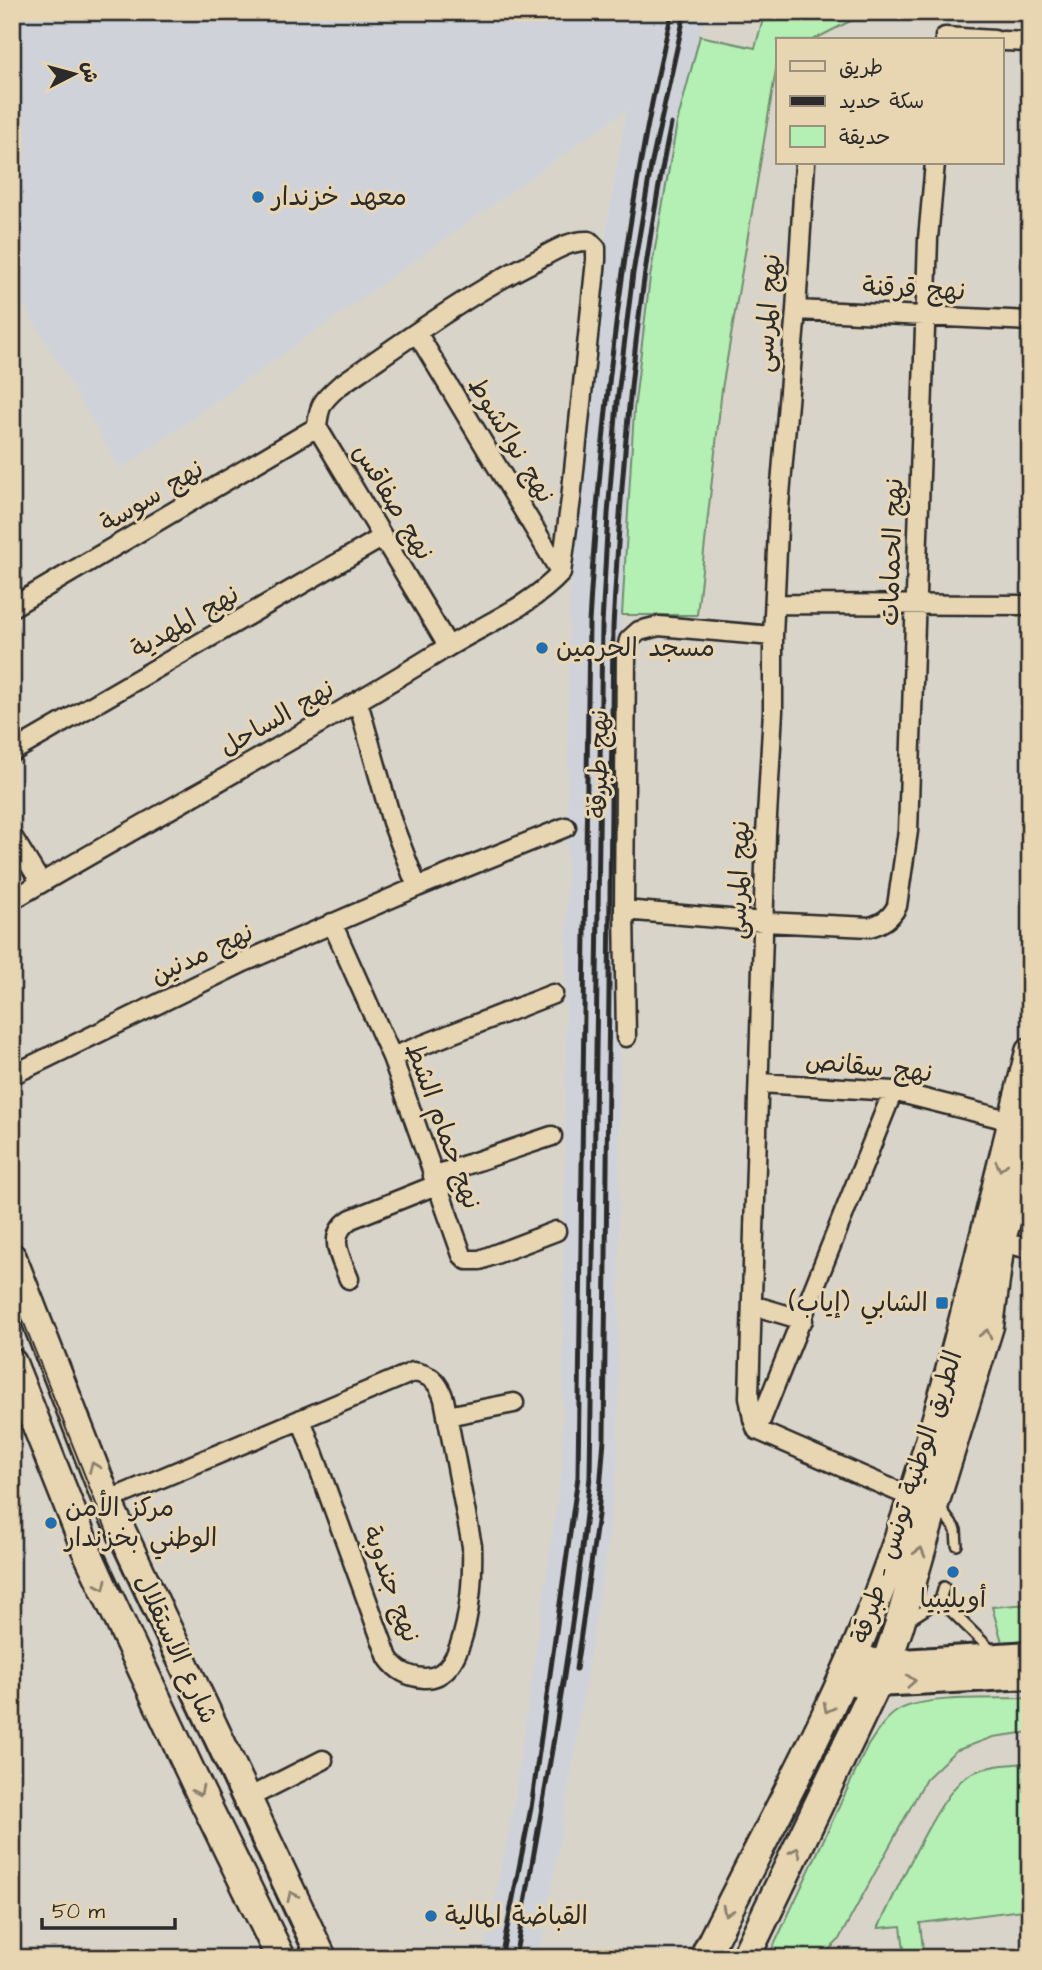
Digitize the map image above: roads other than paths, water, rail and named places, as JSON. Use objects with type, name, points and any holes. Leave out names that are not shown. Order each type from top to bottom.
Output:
[{"type":"main road","name":"الطريق الوطنية تونس - طبرقة","points":[[745,1958],[881,1674],[899,1626],[924,1499],[1030,1052]]},
{"type":"main road","name":"الطريق الوطنية تونس - طبرقة","points":[[704,1958],[849,1666],[924,1499],[989,1326],[1000,1242],[1030,1143]]},
{"type":"main road","name":"شارع الاستقلال","points":[[12,1258],[107,1500],[322,1958]]},
{"type":"main road","name":"شارع الاستقلال","points":[[12,1363],[86,1549],[281,1958]]},
{"type":"main road","points":[[881,1674],[1030,1655]]},
{"type":"main road","points":[[849,1666],[874,1663],[881,1674]]},
{"type":"main road","points":[[881,1674],[1030,1675]]},
{"type":"main road","points":[[746,1871],[779,1888]]},
{"type":"street","points":[[1004,41],[1030,43]]},
{"type":"street","name":"نهج المرسى","points":[[757,1430],[750,1397],[766,834],[773,711],[773,636],[779,507],[805,164]]},
{"type":"street","name":"نهج الحمامات","points":[[764,922],[870,927],[892,916],[897,906],[906,845],[917,605],[928,239],[935,164]]},
{"type":"street","points":[[317,427],[318,410],[324,400],[339,386],[417,332],[485,287],[576,240],[589,241],[596,248],[561,573]]},
{"type":"street","name":"نهج قرقنة","points":[[796,310],[1030,321]]},
{"type":"street","name":"نهج نواكشوط","points":[[417,332],[561,573]]},
{"type":"street","name":"نهج صفاقس","points":[[317,427],[448,646]]},
{"type":"street","name":"نهج سوسة","points":[[12,607],[317,427]]},
{"type":"street","name":"نهج المهدية","points":[[12,752],[383,537]]},
{"type":"street","name":"نهج الساحل","points":[[12,900],[358,702],[545,590],[561,573]]},
{"type":"street","points":[[776,604],[1030,605]]},
{"type":"street","name":"نهج طبرقة","points":[[626,1037],[624,910],[626,655],[629,639],[639,631],[659,626],[773,636]]},
{"type":"street","points":[[358,702],[392,822],[417,887]]},
{"type":"street","name":"نهج مدنين","points":[[12,1075],[244,962],[417,887],[566,827]]},
{"type":"street","points":[[12,836],[41,883]]},
{"type":"street","points":[[624,910],[764,922]]},
{"type":"street","name":"نهج حمام الشط","points":[[332,923],[368,998],[392,1057],[460,1251],[467,1260],[486,1258],[556,1231]]},
{"type":"street","points":[[392,1057],[553,994]]},
{"type":"street","name":"نهج سقانص","points":[[760,1083],[893,1091],[1012,1121]]},
{"type":"street","points":[[893,1091],[757,1430],[924,1499]]},
{"type":"street","points":[[349,1279],[337,1250],[338,1232],[343,1224],[434,1181],[552,1136]]},
{"type":"street","points":[[1000,1242],[1030,1249]]},
{"type":"street","points":[[752,1305],[803,1320]]},
{"type":"street","name":"نهج جندوبة","points":[[107,1500],[413,1372],[424,1373],[440,1387],[469,1524],[472,1567],[461,1646],[447,1668],[429,1678],[405,1674],[394,1666],[388,1657],[302,1419]]},
{"type":"street","points":[[447,1416],[514,1403]]},
{"type":"street","points":[[246,1799],[323,1760]]},
{"type":"lane","points":[[924,1499],[956,1530],[957,1545]]},
{"type":"lane","points":[[899,1626],[940,1600],[944,1587]]},
{"type":"lane","points":[[940,1600],[998,1657]]},
{"type":"tram line","points":[[12,1293],[118,1559],[306,1958]]},
{"type":"tram line","points":[[98,1540],[121,1591]]},
{"type":"railway","points":[[501,1958],[531,1808],[578,1477],[589,623],[600,469],[617,316],[640,164],[672,12]]},
{"type":"railway","points":[[515,1958],[567,1658],[590,1477],[602,625],[617,403],[633,273],[651,166],[685,12]]},
{"type":"railway","points":[[576,1669],[598,1515],[604,1439],[613,627],[632,375],[648,249],[671,124]]},
{"type":"place","name":"معهد خزندار","points":[[258,197]]},
{"type":"place","name":"مسجد الحرمين","points":[[542,648]]},
{"type":"place","name":"الشابي (إياب)","points":[[942,1303]]},
{"type":"place","name":"مركز الأمن الوطني بخزندار","points":[[51,1523]]},
{"type":"place","name":"أويليبيا","points":[[953,1572]]},
{"type":"place","name":"القباضة المالية","points":[[431,1916]]}]
